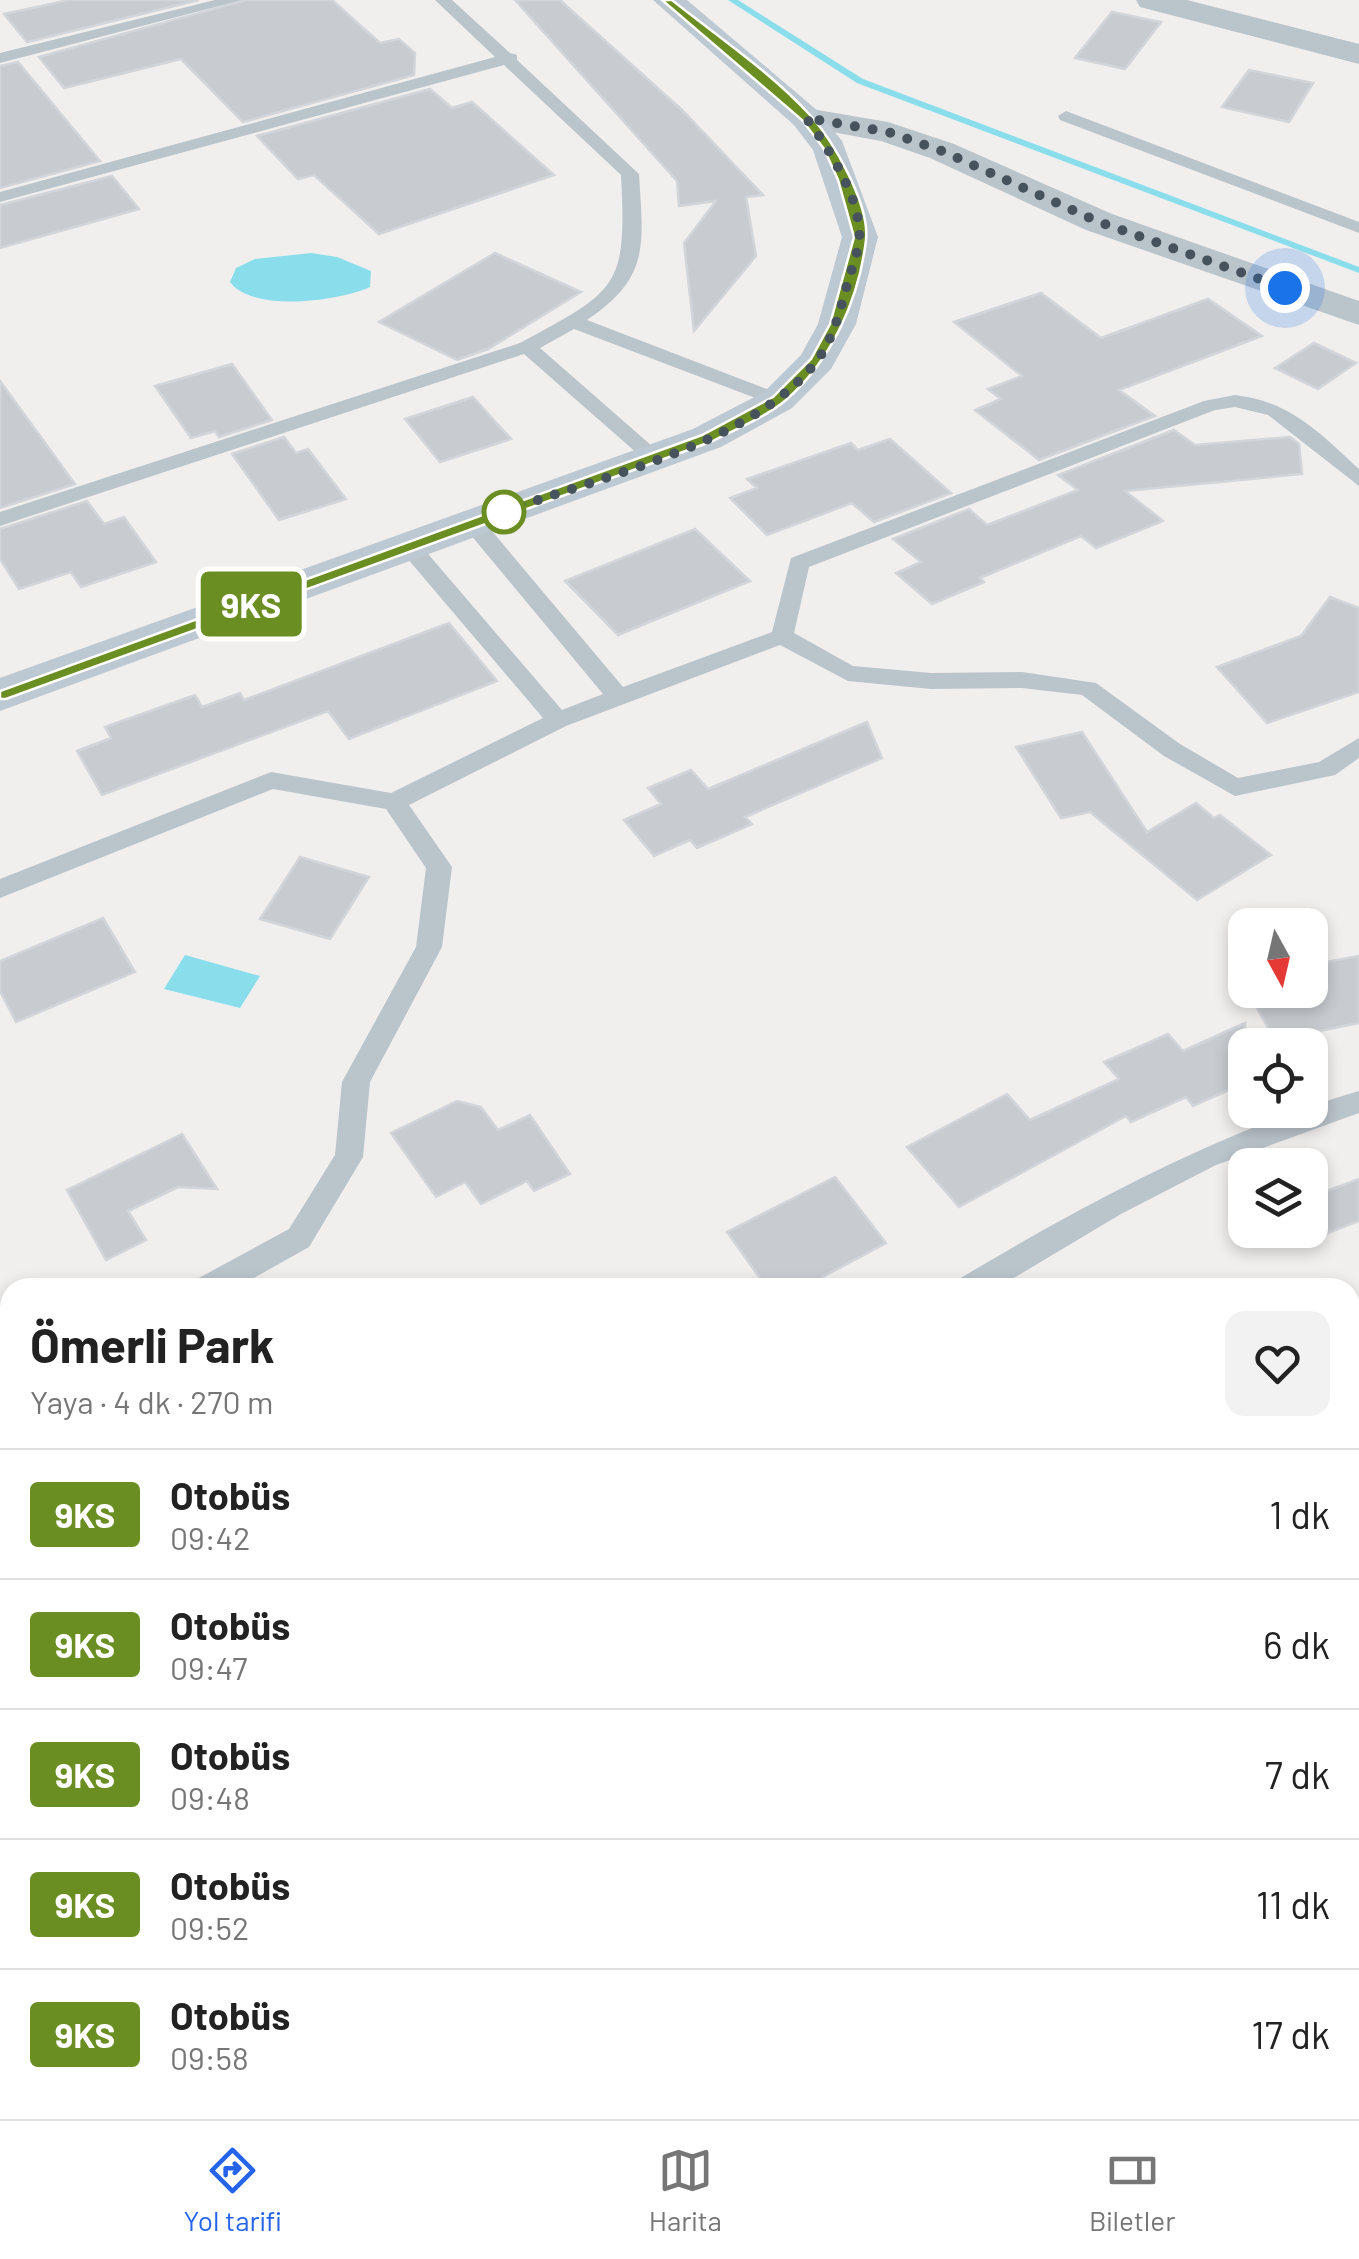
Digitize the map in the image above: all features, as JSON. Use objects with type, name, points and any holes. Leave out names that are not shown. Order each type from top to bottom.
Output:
[{"type":"street","points":[[0,695],[708,438],[778,400],[817,361],[837,324],[860,237],[844,180],[830,148],[806,118],[668,0]]},
{"type":"street","points":[[1151,0],[1359,54]]},
{"type":"street","points":[[806,118],[888,132],[942,151],[1099,222],[1359,314]]},
{"type":"lane","points":[[0,58],[234,0]]},
{"type":"lane","points":[[0,518],[527,346],[574,322],[624,279],[632,233],[630,174],[566,117],[511,58],[443,0]]},
{"type":"lane","points":[[0,197],[511,58]]},
{"type":"lane","points":[[1066,116],[1359,228]]},
{"type":"lane","points":[[574,322],[778,400]]},
{"type":"lane","points":[[527,346],[654,458]]},
{"type":"lane","points":[[782,636],[799,563],[946,503],[1211,405],[1240,398],[1276,407],[1359,480]]},
{"type":"lane","points":[[473,523],[619,698]]},
{"type":"lane","points":[[409,546],[558,720]]},
{"type":"lane","points":[[0,889],[271,780],[394,802],[558,720],[782,636]]},
{"type":"lane","points":[[782,636],[848,673],[931,680],[1022,680],[1088,688],[1172,750],[1235,786],[1326,769],[1359,746]]},
{"type":"lane","points":[[226,1278],[300,1238],[349,1157],[356,1082],[429,947],[439,867],[394,802]]},
{"type":"lane","points":[[987,1278],[1146,1182],[1310,1114],[1359,1102]]},
{"type":"water","points":[[311,253],[337,257],[371,271],[370,287],[318,300],[276,301],[241,292],[230,282],[236,268],[255,259]]},
{"type":"water","points":[[185,955],[260,976],[240,1008],[164,989]]},
{"type":"building","points":[[69,0],[199,0],[27,42],[4,14]]},
{"type":"building","points":[[246,0],[332,0],[380,43],[399,39],[415,53],[414,75],[243,122],[181,59],[64,88],[39,57]]},
{"type":"building","points":[[515,0],[560,0],[682,110],[763,195],[746,197],[756,256],[694,331],[684,243],[716,201],[679,206],[677,181]]},
{"type":"building","points":[[1112,12],[1161,22],[1125,69],[1075,58]]},
{"type":"building","points":[[18,62],[100,161],[0,188],[0,66]]},
{"type":"building","points":[[1249,70],[1313,83],[1289,122],[1222,107]]},
{"type":"building","points":[[430,89],[452,108],[472,102],[554,175],[379,234],[314,175],[298,179],[257,136]]},
{"type":"building","points":[[112,176],[139,209],[0,248],[0,205]]},
{"type":"building","points":[[495,253],[581,292],[488,349],[457,360],[379,322]]},
{"type":"building","points":[[1041,293],[1101,338],[1208,299],[1262,336],[1119,390],[1155,416],[1039,460],[975,410],[1001,399],[988,389],[1022,376],[954,322]]},
{"type":"building","points":[[1314,343],[1356,363],[1318,389],[1275,368]]},
{"type":"building","points":[[232,364],[272,420],[219,437],[215,431],[191,438],[155,386]]},
{"type":"building","points":[[0,381],[75,484],[0,508]]},
{"type":"building","points":[[473,397],[511,439],[440,462],[405,419]]},
{"type":"building","points":[[1174,430],[1195,445],[1290,437],[1299,444],[1302,474],[1125,491],[1163,521],[1096,548],[1081,536],[980,578],[984,582],[932,604],[896,573],[921,562],[893,539],[969,509],[987,525],[1078,490],[1058,475]]},
{"type":"building","points":[[284,437],[296,453],[308,449],[346,499],[279,520],[232,454]]},
{"type":"building","points":[[890,439],[951,493],[874,522],[852,503],[767,535],[730,498],[757,488],[747,479],[851,443],[858,450]]},
{"type":"building","points":[[87,501],[104,524],[124,517],[156,562],[81,587],[71,572],[19,589],[0,559],[0,529]]},
{"type":"building","points":[[695,529],[750,581],[618,635],[565,581]]},
{"type":"building","points":[[1330,597],[1359,608],[1359,692],[1267,723],[1217,667],[1301,636]]},
{"type":"building","points":[[449,623],[497,681],[349,739],[328,711],[102,795],[77,751],[111,738],[105,727],[195,695],[202,707],[240,693],[244,700]]},
{"type":"building","points":[[867,722],[882,758],[745,817],[752,824],[697,848],[690,840],[654,856],[624,820],[661,804],[648,788],[691,770],[708,789]]},
{"type":"building","points":[[1082,732],[1147,832],[1196,803],[1214,818],[1220,815],[1271,855],[1197,900],[1090,812],[1061,818],[1016,747]]},
{"type":"building","points":[[300,857],[369,877],[330,939],[260,919]]},
{"type":"building","points":[[103,918],[135,972],[16,1022],[0,991],[0,961]]},
{"type":"building","points":[[1359,956],[1359,1023],[1328,1029],[1268,1028],[1257,1008],[1328,1008],[1328,962]]},
{"type":"building","points":[[1228,1031],[1228,1091],[1193,1106],[1186,1097],[1131,1122],[1126,1116],[959,1207],[907,1147],[1007,1094],[1030,1120],[1119,1079],[1104,1062],[1168,1034],[1183,1051]]},
{"type":"building","points":[[457,1101],[481,1107],[498,1130],[530,1115],[570,1174],[534,1191],[527,1181],[481,1204],[465,1182],[436,1197],[391,1133]]},
{"type":"building","points":[[182,1134],[217,1189],[178,1187],[128,1211],[146,1240],[106,1260],[67,1190]]},
{"type":"building","points":[[835,1177],[886,1243],[821,1278],[760,1278],[727,1232]]},
{"type":"building","points":[[1359,1179],[1359,1221],[1328,1233],[1328,1190]]},
{"type":"waterway","points":[[732,0],[860,81],[1359,270]]},
{"type":"bus line","name":"9KS","points":[[0,695],[708,438],[778,400],[817,361],[837,324],[860,237],[844,180],[830,148],[806,118],[668,0]]},
{"type":"route","points":[[504,512],[708,438],[778,400],[817,361],[837,324],[860,237],[844,180],[830,148],[806,118],[888,132],[942,151],[1099,222],[1285,288]]}]
